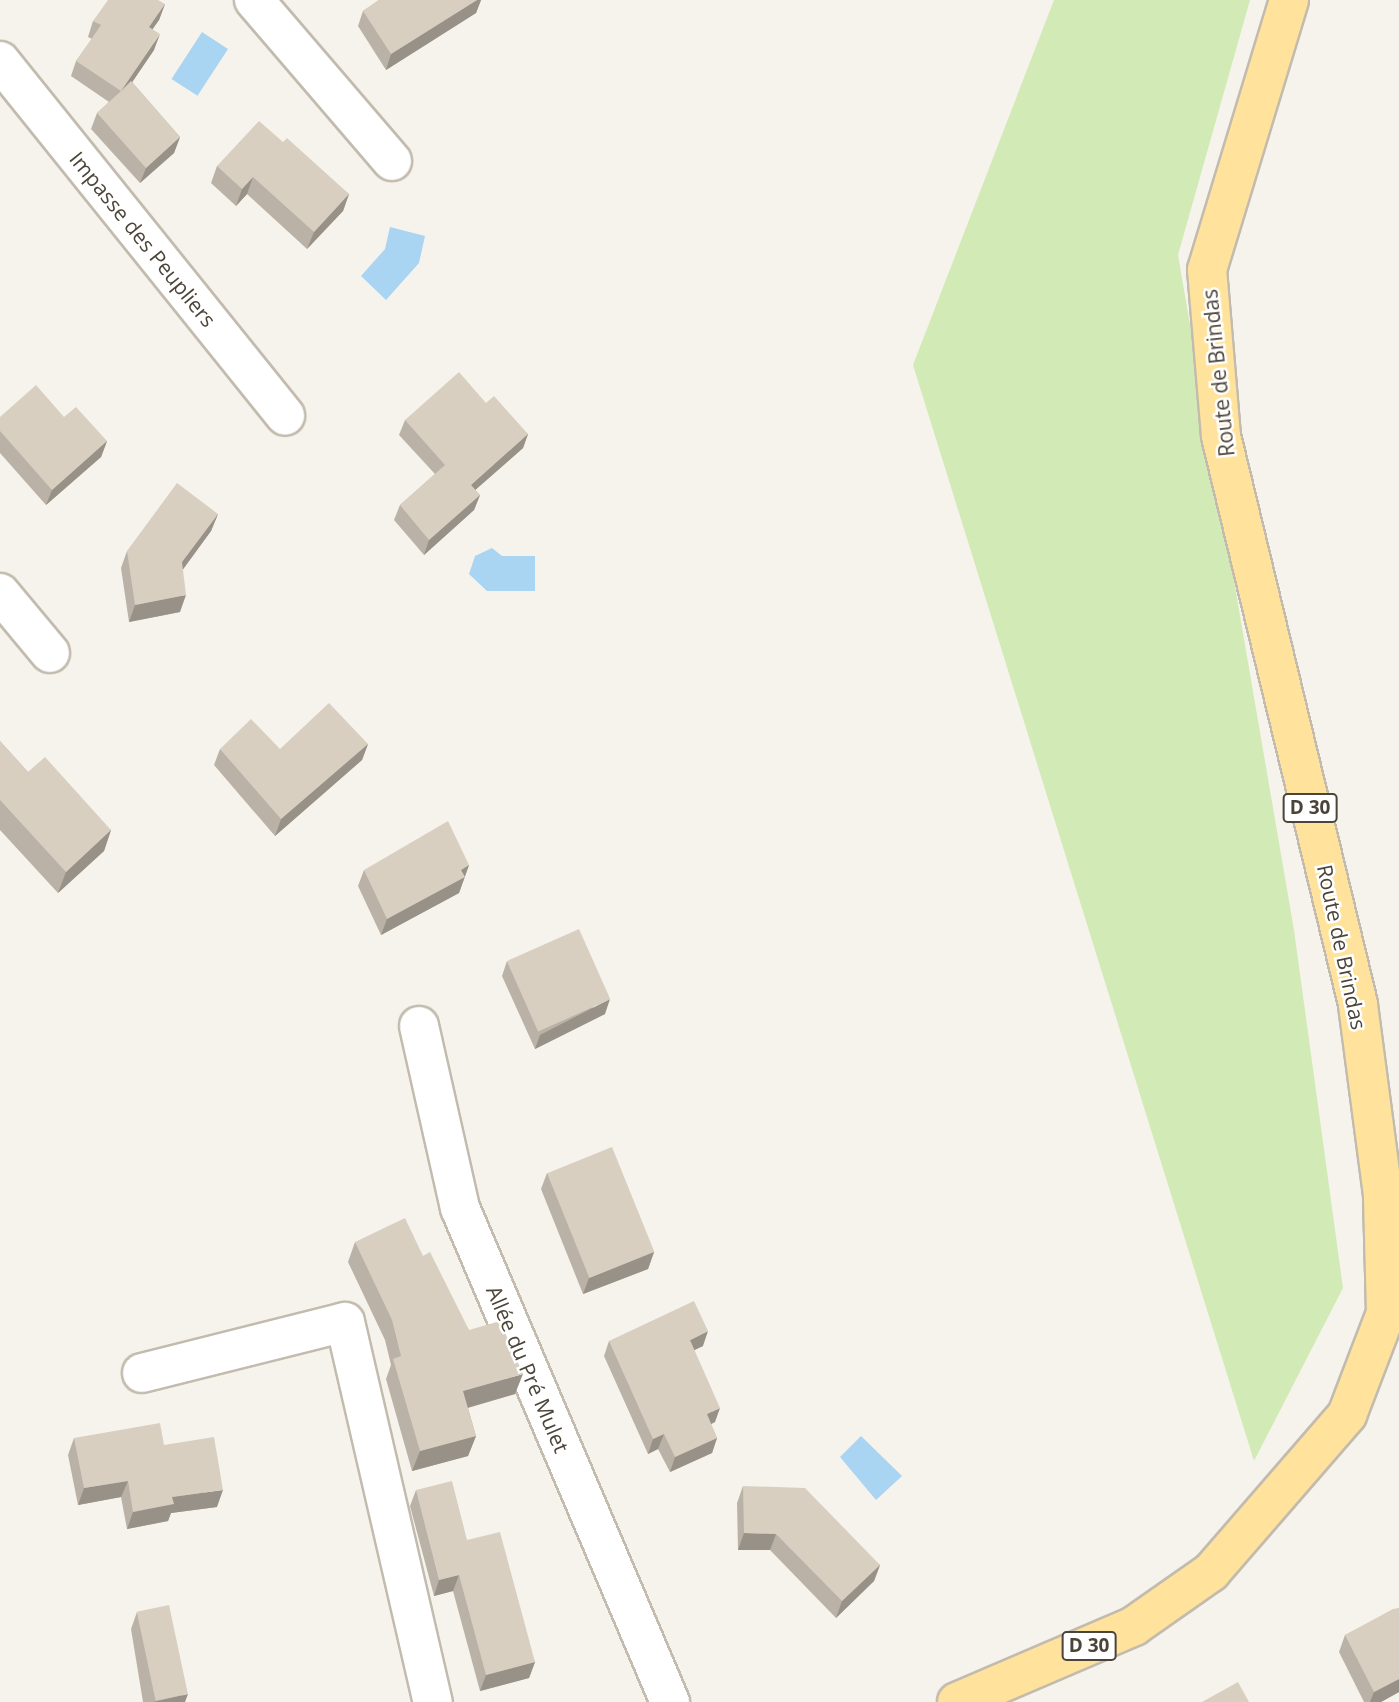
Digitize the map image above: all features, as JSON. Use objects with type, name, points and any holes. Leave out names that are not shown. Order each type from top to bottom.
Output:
[{"type":"main road","name":"Route de Brindas","points":[[957,1702],[1134,1626],[1211,1572],[1347,1415],[1393,1297],[1358,1004],[1221,436],[1207,270],[1289,0]]},
{"type":"street","points":[[254,0],[392,161]]},
{"type":"street","name":"Impasse des Peupliers","points":[[0,61],[285,416]]},
{"type":"street","points":[[0,593],[50,653]]},
{"type":"street","name":"Allée du Pré Mulet","points":[[419,1026],[460,1208],[670,1702]]},
{"type":"street","points":[[142,1373],[345,1322],[433,1702]]},
{"type":"green space","points":[[1054,0],[1250,0],[1178,255],[1294,930],[1343,1288],[1254,1461],[913,365]]},
{"type":"water","points":[[202,32],[228,49],[197,96],[172,79]]},
{"type":"water","points":[[390,227],[425,236],[419,263],[386,300],[361,276],[385,249]]},
{"type":"water","points":[[492,548],[502,556],[535,556],[535,591],[487,591],[469,574],[475,556]]},
{"type":"water","points":[[861,1436],[902,1476],[876,1500],[840,1457]]},
{"type":"building","points":[[108,0],[158,0],[165,4],[149,27],[160,34],[121,91],[76,61],[101,25],[93,21]]},
{"type":"building","points":[[379,0],[477,0],[391,54],[363,11]]},
{"type":"building","points":[[131,81],[180,137],[146,168],[97,113]]},
{"type":"building","points":[[259,121],[283,142],[287,138],[349,194],[314,232],[253,177],[242,189],[217,166]]},
{"type":"building","points":[[459,372],[486,403],[494,396],[528,434],[471,485],[480,495],[429,540],[400,505],[445,465],[405,420]]},
{"type":"building","points":[[36,385],[64,417],[76,407],[107,441],[52,490],[0,431],[0,417]]},
{"type":"building","points":[[177,483],[218,514],[182,562],[186,595],[135,605],[127,551]]},
{"type":"building","points":[[329,703],[368,744],[281,819],[220,749],[251,719],[280,749]]},
{"type":"building","points":[[0,741],[28,772],[45,757],[111,830],[66,872],[0,800]]},
{"type":"building","points":[[448,821],[469,865],[461,870],[465,877],[387,919],[364,870]]},
{"type":"building","points":[[579,929],[610,999],[538,1031],[507,961]]},
{"type":"building","points":[[612,1147],[654,1252],[589,1278],[547,1173]]},
{"type":"building","points":[[405,1218],[423,1256],[430,1252],[469,1330],[500,1321],[523,1374],[463,1391],[476,1436],[420,1451],[393,1359],[401,1356],[392,1320],[355,1242]]},
{"type":"building","points":[[694,1301],[708,1331],[690,1340],[720,1408],[707,1414],[717,1438],[675,1457],[664,1434],[653,1439],[609,1341]]},
{"type":"building","points":[[160,1423],[164,1445],[214,1437],[223,1490],[172,1497],[174,1504],[133,1512],[128,1481],[84,1488],[74,1438]]},
{"type":"building","points":[[452,1481],[467,1540],[500,1532],[535,1662],[486,1675],[459,1575],[439,1580],[416,1490]]},
{"type":"building","points":[[743,1486],[805,1488],[880,1565],[842,1601],[776,1534],[744,1533]]},
{"type":"building","points":[[169,1605],[188,1694],[156,1701],[137,1612]]},
{"type":"building","points":[[1399,1608],[1399,1679],[1374,1692],[1345,1635]]},
{"type":"building","points":[[1238,1682],[1249,1702],[1202,1702]]}]
